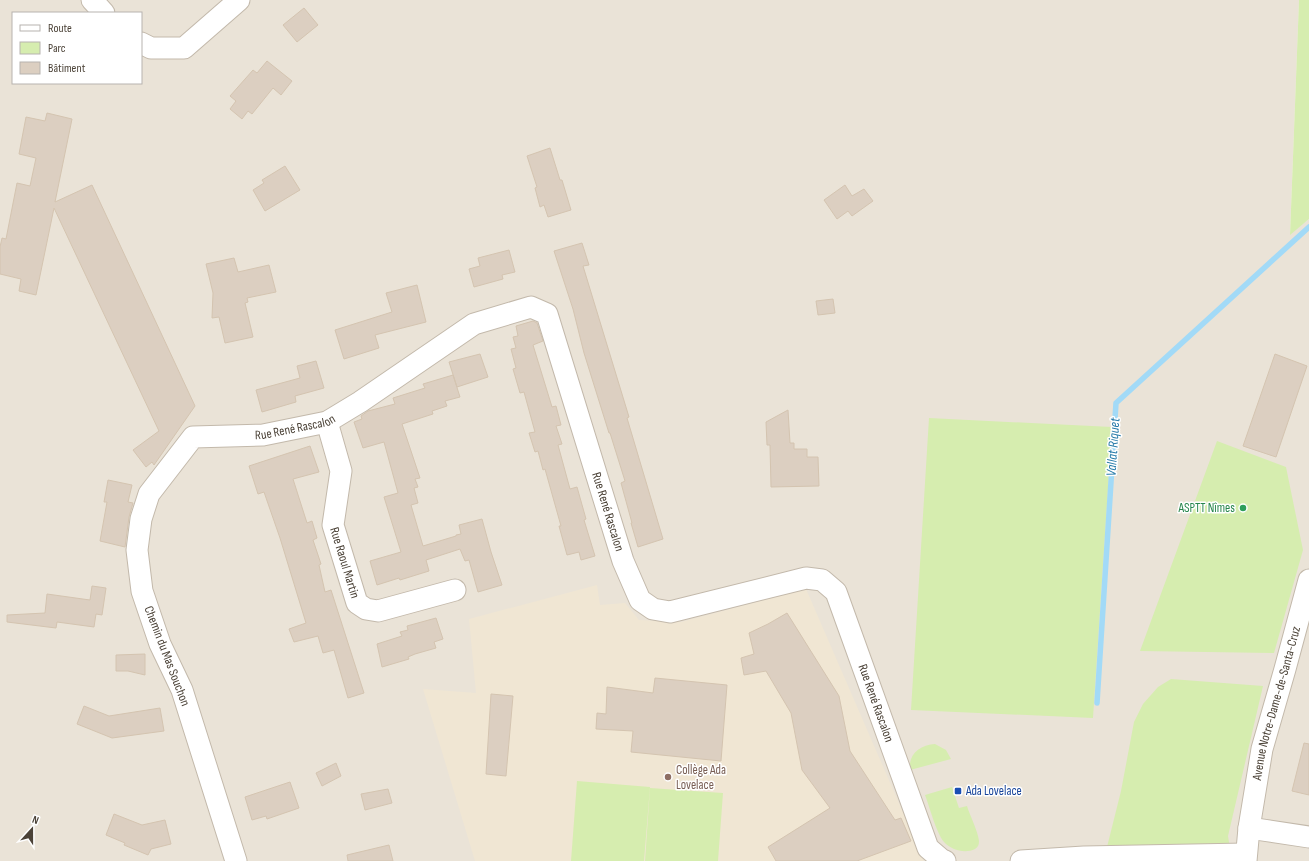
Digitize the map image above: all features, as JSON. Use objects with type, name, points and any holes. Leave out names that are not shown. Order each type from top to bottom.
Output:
[{"type":"street","points":[[92,0],[103,12]]},
{"type":"street","points":[[142,44],[151,48],[184,48],[239,0]]},
{"type":"street","name":"Rue René Rascalon","points":[[193,437],[263,435],[327,422],[360,402],[474,324],[531,307],[547,314],[623,560],[640,600],[654,609],[670,612],[806,578],[822,580],[836,592],[928,848],[945,861]]},
{"type":"street","name":"Rue Raoul Martin","points":[[327,422],[341,471],[333,525],[357,603],[366,609],[378,611],[455,590]]},
{"type":"street","name":"Chemin du Mas Souchon","points":[[193,437],[149,494],[141,519],[137,550],[142,591],[160,644],[182,690],[236,861]]},
{"type":"street","name":"Avenue Notre-Dame-de-Santa-Cruz","points":[[1246,858],[1249,828],[1262,749],[1309,580]]},
{"type":"street","points":[[1249,828],[1309,837]]},
{"type":"street","points":[[1020,861],[1084,857],[1246,858]]},
{"type":"shaded area","points":[[0,0],[1299,0],[1290,234],[1309,219],[1309,861],[0,861]]},
{"type":"shaded area","name":"Collège Ada Lovelace","points":[[597,585],[600,605],[625,603],[639,620],[681,622],[806,589],[924,861],[475,861],[423,689],[476,693],[469,619]]},
{"type":"green space","points":[[1299,0],[1309,0],[1309,219],[1290,235]]},
{"type":"green space","points":[[929,418],[1112,427],[1093,718],[911,710]]},
{"type":"green space","name":"ASPTT Nîmes","points":[[1217,441],[1286,467],[1303,550],[1274,653],[1140,651]]},
{"type":"green space","points":[[1171,679],[1263,686],[1228,836],[1232,861],[1106,851],[1121,791],[1134,722],[1143,704],[1158,687]]},
{"type":"green space","points":[[935,744],[946,750],[951,759],[910,770],[911,759],[916,751],[924,746]]},
{"type":"green space","points":[[577,781],[650,787],[644,861],[571,861]]},
{"type":"green space","points":[[952,787],[959,808],[967,806],[977,833],[979,845],[971,850],[963,851],[954,849],[944,842],[936,826],[925,795]]},
{"type":"green space","points":[[650,788],[723,793],[718,861],[645,861]]},
{"type":"building","points":[[304,8],[318,25],[297,42],[283,25]]},
{"type":"building","points":[[267,61],[292,81],[281,95],[273,88],[252,114],[248,111],[242,119],[230,109],[236,101],[230,96],[253,70],[257,73]]},
{"type":"building","points":[[47,113],[72,119],[55,202],[92,185],[195,406],[154,465],[152,462],[146,467],[133,450],[159,431],[54,208],[36,295],[19,291],[21,279],[0,274],[0,247],[2,238],[6,239],[17,183],[30,186],[36,158],[19,154],[26,117],[45,121]]},
{"type":"building","points":[[550,148],[571,210],[548,217],[544,205],[540,207],[535,188],[537,187],[527,156]]},
{"type":"building","points":[[285,166],[300,190],[265,211],[253,190],[264,183],[262,180]]},
{"type":"building","points":[[845,185],[852,196],[864,189],[873,201],[852,216],[848,211],[837,219],[824,200]]},
{"type":"building","points":[[582,243],[589,265],[583,266],[629,417],[627,418],[663,539],[638,547],[621,483],[625,481],[584,353],[573,309],[554,251]]},
{"type":"building","points":[[509,250],[515,272],[502,275],[503,279],[474,287],[469,269],[480,266],[478,258]]},
{"type":"building","points":[[234,258],[238,272],[269,265],[276,292],[247,298],[248,302],[245,303],[253,337],[225,343],[219,317],[212,318],[213,293],[206,264]]},
{"type":"building","points":[[417,285],[426,322],[375,335],[379,348],[344,359],[335,330],[392,312],[386,293]]},
{"type":"building","points":[[833,299],[835,313],[818,315],[816,301]]},
{"type":"building","points":[[533,321],[537,323],[543,341],[533,345],[552,407],[556,406],[561,425],[556,426],[562,444],[558,445],[570,489],[577,487],[586,519],[584,520],[595,556],[581,560],[579,552],[567,555],[559,526],[561,526],[545,469],[543,470],[538,451],[535,452],[529,433],[535,432],[524,392],[520,393],[513,369],[516,368],[511,349],[516,348],[513,337],[518,336],[516,326]]},
{"type":"building","points":[[480,354],[488,377],[457,387],[449,362]]},
{"type":"building","points":[[1275,354],[1307,366],[1276,457],[1243,446]]},
{"type":"building","points":[[316,361],[324,388],[295,396],[296,402],[262,412],[256,390],[300,378],[297,366]]},
{"type":"building","points":[[453,375],[460,397],[445,401],[447,406],[432,411],[433,414],[402,424],[420,478],[415,479],[418,487],[414,488],[418,503],[411,505],[423,546],[461,534],[459,525],[482,519],[502,585],[478,592],[469,560],[465,561],[460,549],[426,560],[429,571],[377,585],[370,561],[401,552],[384,497],[398,493],[384,442],[363,448],[354,422],[362,419],[361,416],[368,411],[395,404],[393,398],[425,388],[423,384]]},
{"type":"building","points":[[788,410],[790,443],[794,443],[794,449],[807,449],[807,457],[818,457],[819,486],[771,487],[770,445],[767,445],[766,422]]},
{"type":"building","points":[[310,446],[319,472],[293,479],[307,523],[312,521],[317,538],[313,540],[321,564],[319,565],[325,592],[331,590],[364,693],[348,698],[334,650],[323,653],[318,636],[294,642],[289,629],[306,623],[264,492],[258,494],[249,466]]},
{"type":"building","points":[[108,480],[132,485],[128,502],[133,503],[129,517],[125,547],[100,541],[107,502],[104,502]]},
{"type":"building","points":[[92,586],[106,588],[102,615],[96,614],[94,627],[57,622],[56,628],[7,622],[7,615],[45,613],[47,594],[90,600]]},
{"type":"building","points":[[787,613],[839,696],[850,751],[895,820],[901,818],[911,841],[857,861],[776,861],[768,847],[830,808],[802,770],[791,713],[766,671],[744,675],[741,658],[754,654],[749,633]]},
{"type":"building","points":[[436,618],[443,639],[434,642],[436,648],[415,654],[408,657],[409,659],[382,667],[377,644],[402,636],[400,632],[408,630],[407,626]]},
{"type":"building","points":[[145,654],[145,675],[128,671],[116,671],[116,655]]},
{"type":"building","points":[[655,678],[727,685],[721,761],[631,752],[633,731],[596,729],[597,713],[606,714],[607,687],[653,693]]},
{"type":"building","points":[[491,694],[513,696],[506,776],[486,774]]},
{"type":"building","points":[[84,706],[109,716],[160,708],[164,731],[112,738],[77,724]]},
{"type":"building","points":[[1304,743],[1309,744],[1309,795],[1292,791]]},
{"type":"building","points":[[336,763],[341,776],[322,786],[316,773]]},
{"type":"building","points":[[290,782],[299,808],[267,819],[266,816],[252,820],[245,797]]},
{"type":"building","points":[[388,789],[392,803],[365,810],[361,794]]},
{"type":"building","points":[[114,814],[142,825],[165,820],[171,844],[151,849],[148,855],[124,845],[125,843],[106,835]]},
{"type":"building","points":[[389,845],[393,861],[348,861],[347,855]]},
{"type":"waterway","name":"Vallat Riquet","points":[[1097,703],[1116,403],[1309,227]]},
{"type":"place","name":"ASPTT Nîmes","points":[[1243,508]]},
{"type":"place","name":"Collège Ada Lovelace","points":[[668,777]]},
{"type":"place","name":"Ada Lovelace","points":[[958,791]]}]
